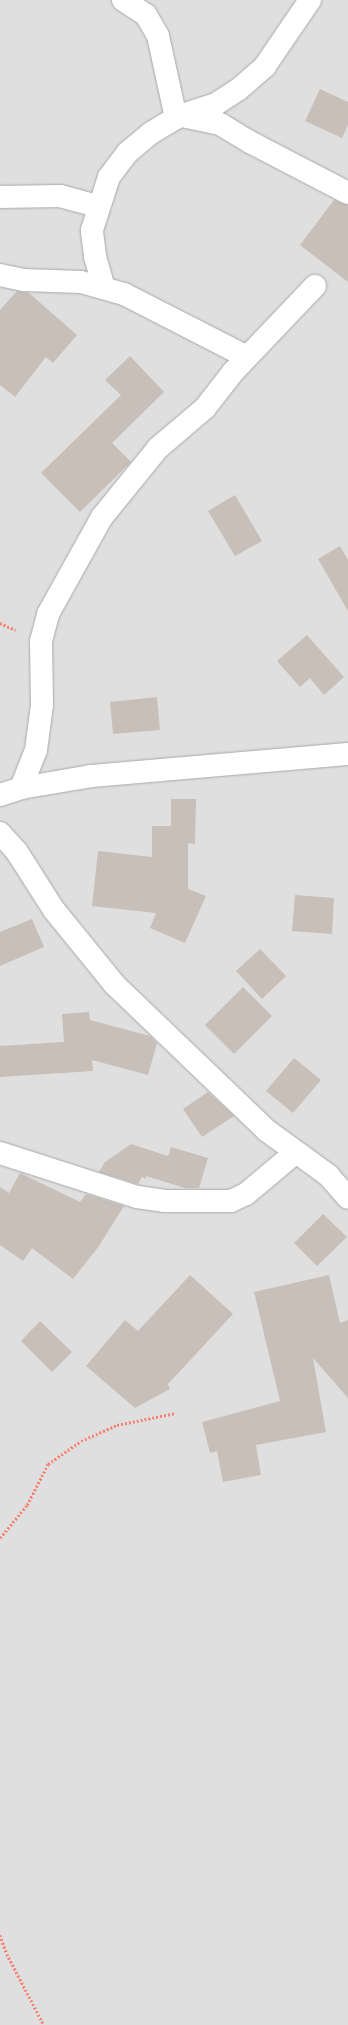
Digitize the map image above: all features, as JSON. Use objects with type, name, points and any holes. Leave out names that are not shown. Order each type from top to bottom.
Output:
[{"type":"street","points":[[123,0],[146,15],[158,36],[177,117]]},
{"type":"street","points":[[104,288],[95,256],[92,230],[98,206],[109,177],[127,153],[151,133],[177,117],[216,104],[239,89],[265,66],[310,0]]},
{"type":"street","points":[[177,117],[220,124],[252,143],[348,193]]},
{"type":"street","points":[[0,197],[60,196],[98,206]]},
{"type":"street","points":[[0,275],[24,280],[81,282],[124,294],[247,357]]},
{"type":"street","points":[[21,788],[36,750],[42,705],[41,641],[48,614],[74,564],[102,517],[158,448],[205,408],[247,357],[315,286]]},
{"type":"street","points":[[0,795],[21,788],[91,776],[348,754]]},
{"type":"street","points":[[0,833],[17,852],[54,910],[115,985],[266,1130],[328,1175],[348,1198]]},
{"type":"street","points":[[0,1153],[136,1197],[164,1201],[231,1201],[246,1194],[296,1152]]},
{"type":"path","points":[[0,1538],[27,1505],[48,1464],[81,1442],[117,1425],[176,1413]]},
{"type":"path","points":[[0,1935],[7,1954],[44,2025]]},
{"type":"shaded area","points":[[0,0],[348,0],[348,2025],[0,2025]]},
{"type":"building","points":[[320,89],[348,102],[348,125],[342,138],[305,121]]},
{"type":"building","points":[[334,200],[348,205],[348,282],[300,245]]},
{"type":"building","points":[[17,291],[29,293],[77,335],[53,363],[46,357],[15,397],[0,385],[0,310]]},
{"type":"building","points":[[130,356],[164,392],[112,443],[131,462],[80,512],[41,473],[121,395],[105,380]]},
{"type":"building","points":[[235,495],[262,541],[235,556],[208,511]]},
{"type":"building","points":[[340,546],[348,560],[348,611],[318,559]]},
{"type":"building","points":[[307,635],[344,677],[324,695],[310,678],[300,687],[277,661]]},
{"type":"building","points":[[157,697],[160,730],[113,734],[110,702]]},
{"type":"building","points":[[171,799],[196,799],[195,844],[188,843],[188,889],[206,896],[185,943],[150,928],[156,913],[92,906],[98,851],[152,857],[152,826],[171,826]]},
{"type":"building","points":[[295,895],[334,898],[332,934],[292,931]]},
{"type":"building","points":[[32,919],[44,947],[0,966],[0,932]]},
{"type":"building","points":[[260,949],[286,976],[262,999],[236,971]]},
{"type":"building","points":[[243,987],[272,1016],[234,1054],[205,1025]]},
{"type":"building","points":[[89,1012],[90,1020],[150,1036],[157,1043],[148,1075],[92,1060],[93,1071],[0,1077],[0,1046],[64,1042],[62,1014]]},
{"type":"building","points":[[294,1058],[321,1080],[293,1113],[266,1091]]},
{"type":"building","points":[[208,1092],[234,1116],[202,1137],[183,1109]]},
{"type":"building","points":[[131,1144],[168,1156],[171,1147],[208,1158],[199,1188],[185,1188],[146,1176],[146,1179],[142,1177],[138,1184],[99,1172],[105,1162]]},
{"type":"building","points":[[20,1173],[80,1202],[86,1194],[124,1206],[99,1246],[73,1279],[32,1248],[23,1261],[0,1245],[0,1187],[9,1193]]},
{"type":"building","points":[[323,1214],[347,1237],[317,1266],[294,1243]]},
{"type":"building","points":[[190,1275],[233,1314],[168,1384],[170,1389],[135,1408],[86,1366],[125,1320],[138,1331]]},
{"type":"building","points":[[329,1275],[340,1323],[348,1320],[348,1398],[313,1358],[326,1432],[256,1445],[261,1475],[223,1482],[217,1451],[210,1453],[202,1422],[280,1401],[254,1292]]},
{"type":"building","points":[[40,1321],[72,1352],[52,1372],[21,1341]]}]
